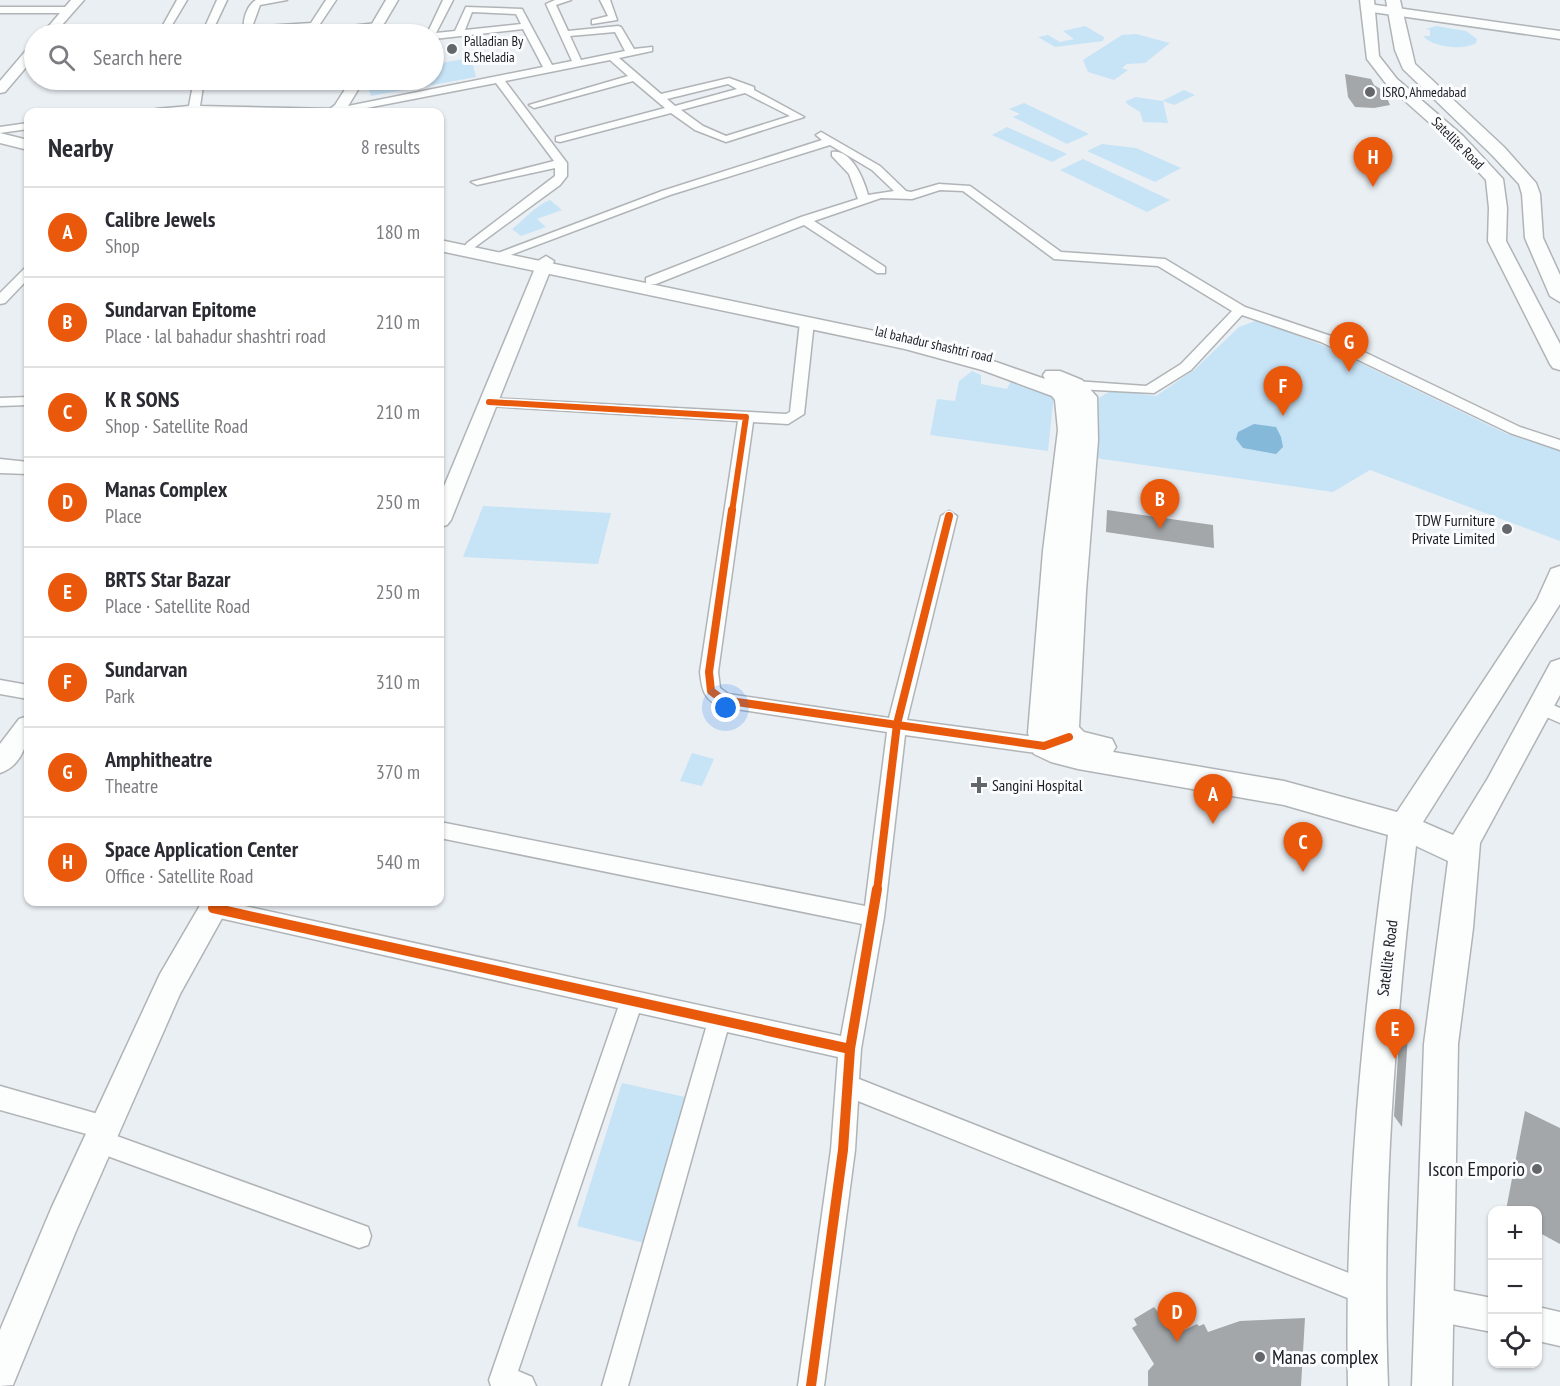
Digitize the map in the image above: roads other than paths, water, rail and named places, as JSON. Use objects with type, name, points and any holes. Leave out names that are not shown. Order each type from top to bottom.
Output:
[{"type":"main road","name":"Satellite Road","points":[[1368,7],[1372,56],[1392,82],[1457,139],[1494,179],[1498,208],[1497,241],[1560,364]]},
{"type":"main road","name":"Satellite Road","points":[[1396,9],[1404,58],[1408,66],[1498,151],[1527,183],[1531,194],[1534,238],[1555,274],[1560,296]]},
{"type":"main road","points":[[0,131],[24,139]]},
{"type":"main road","points":[[0,138],[24,144]]},
{"type":"main road","name":"lal bahadur shashtri road","points":[[444,240],[504,253],[544,265],[651,281],[959,349],[1050,374],[1067,388]]},
{"type":"main road","points":[[444,247],[544,265],[807,322],[977,363],[1067,388],[1069,430],[1054,567],[1042,734],[1056,741],[1051,751],[1078,758],[1278,793],[1408,821],[1463,847]]},
{"type":"main road","name":"Satellite Road","points":[[1368,1386],[1365,1292],[1382,1000],[1408,821],[1548,603],[1560,575]]},
{"type":"main road","points":[[1432,1386],[1442,1044],[1457,928],[1463,847],[1550,712],[1560,669]]},
{"type":"street","points":[[167,24],[182,0]]},
{"type":"street","points":[[211,24],[222,0]]},
{"type":"street","points":[[247,24],[256,3],[282,0]]},
{"type":"street","points":[[315,24],[331,0]]},
{"type":"street","points":[[381,24],[392,0]]},
{"type":"street","points":[[384,24],[403,0]]},
{"type":"street","points":[[437,24],[448,0]]},
{"type":"street","points":[[566,0],[551,4],[577,62]]},
{"type":"street","points":[[562,30],[614,19],[605,0]]},
{"type":"street","points":[[0,10],[74,5]]},
{"type":"street","points":[[57,24],[74,5]]},
{"type":"street","points":[[458,35],[470,5],[519,11],[548,68]]},
{"type":"street","points":[[1368,7],[1396,9],[1560,37]]},
{"type":"street","points":[[495,30],[502,10]]},
{"type":"street","points":[[444,35],[526,26]]},
{"type":"street","points":[[562,30],[615,28],[618,29],[631,52]]},
{"type":"street","points":[[444,89],[649,49]]},
{"type":"street","points":[[610,55],[658,98],[720,139],[799,118],[750,89],[726,81],[658,98]]},
{"type":"street","points":[[0,89],[24,61]]},
{"type":"street","points":[[534,105],[636,77]]},
{"type":"street","points":[[471,246],[556,183],[561,176],[561,163],[498,78]]},
{"type":"street","points":[[560,139],[750,89]]},
{"type":"street","points":[[194,108],[197,90]]},
{"type":"street","points":[[331,108],[341,90]]},
{"type":"street","points":[[340,108],[351,90]]},
{"type":"street","points":[[353,108],[440,90]]},
{"type":"street","points":[[0,131],[24,127]]},
{"type":"street","points":[[504,253],[666,193],[823,140],[880,172],[894,182],[902,194]]},
{"type":"street","points":[[823,140],[850,165],[857,177],[864,200]]},
{"type":"street","points":[[477,182],[561,163]]},
{"type":"street","points":[[651,281],[805,220],[880,195],[912,196],[939,187],[966,188],[1059,256],[1161,262],[1240,310],[1326,339],[1515,430],[1560,445]]},
{"type":"street","points":[[805,220],[881,270]]},
{"type":"street","points":[[446,492],[489,402],[544,265]]},
{"type":"street","points":[[0,300],[24,276]]},
{"type":"street","points":[[14,286],[24,285]]},
{"type":"street","points":[[1067,388],[1149,390],[1186,367],[1240,310]]},
{"type":"street","points":[[489,402],[788,419],[797,414],[807,322]]},
{"type":"street","points":[[0,402],[24,401]]},
{"type":"street","points":[[746,417],[709,672],[711,691],[723,700],[734,702],[897,724],[983,739],[1056,741]]},
{"type":"street","points":[[0,455],[24,457]]},
{"type":"street","points":[[0,466],[24,468]]},
{"type":"street","points":[[811,1386],[843,1150],[850,1049],[874,917],[897,724],[949,516]]},
{"type":"street","points":[[0,687],[24,691]]},
{"type":"street","points":[[0,763],[24,731]]},
{"type":"street","points":[[444,831],[874,917]]},
{"type":"street","points":[[0,1372],[170,984],[214,906]]},
{"type":"street","points":[[219,906],[850,1049]]},
{"type":"street","points":[[523,1386],[502,1380],[632,1000]]},
{"type":"street","points":[[615,1386],[719,1020]]},
{"type":"street","points":[[847,1086],[1365,1292]]},
{"type":"street","points":[[0,1098],[102,1135],[359,1236]]},
{"type":"street","points":[[1435,1304],[1488,1314]]},
{"type":"street","points":[[1542,1325],[1560,1329]]},
{"type":"water","points":[[1254,424],[1276,427],[1283,447],[1276,454],[1243,448],[1236,439],[1238,432]]},
{"type":"place","name":"Palladian By R.Sheladia","points":[[452,49]]},
{"type":"place","name":"ISRO, Ahmedabad","points":[[1370,92]]},
{"type":"place","name":"Space Application Center","points":[[1373,187]]},
{"type":"place","name":"Amphitheatre","points":[[1349,372]]},
{"type":"place","name":"Sundarvan","points":[[1283,416]]},
{"type":"place","name":"Sundarvan Epitome","points":[[1160,529]]},
{"type":"place","name":"TDW Furniture Private Limited","points":[[1507,529]]},
{"type":"place","name":"Sangini Hospital","points":[[979,785]]},
{"type":"place","name":"Calibre Jewels","points":[[1213,824]]},
{"type":"place","name":"K R SONS","points":[[1303,872]]},
{"type":"place","name":"BRTS Star Bazar","points":[[1395,1059]]},
{"type":"place","name":"Iscon Emporio","points":[[1537,1169]]},
{"type":"place","name":"Manas Complex","points":[[1177,1342]]},
{"type":"place","name":"Manas complex","points":[[1260,1357]]}]
